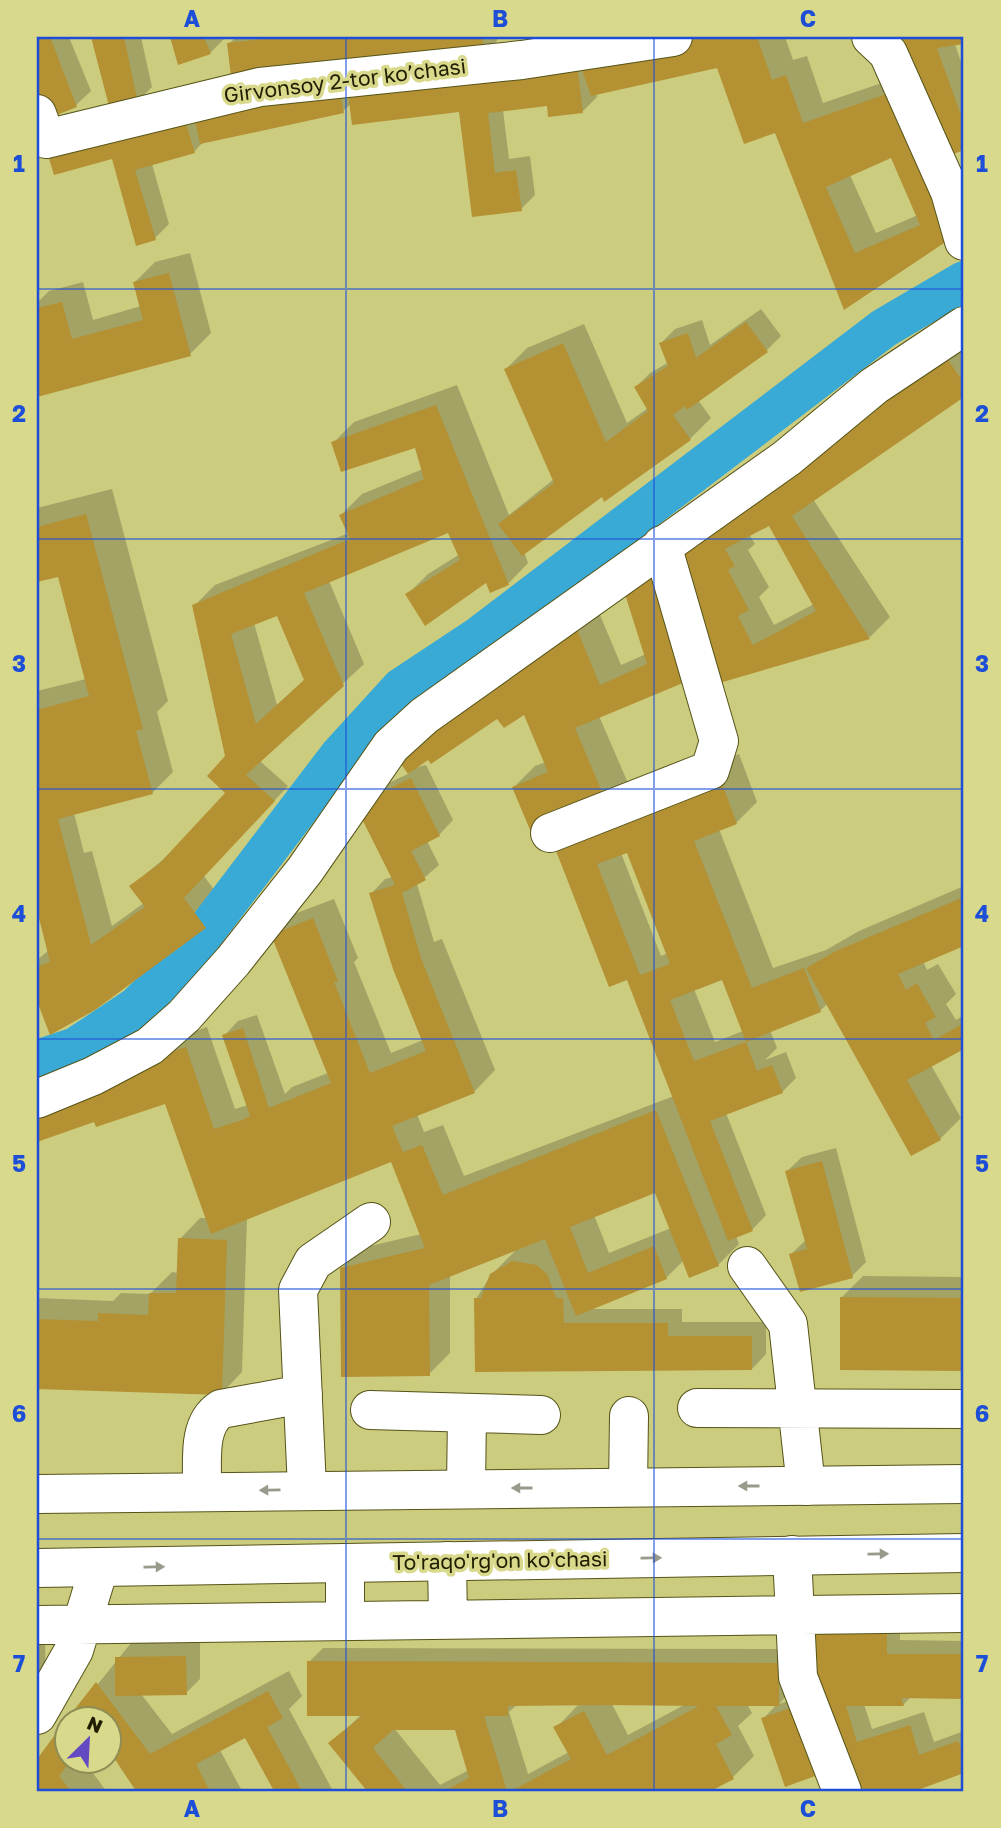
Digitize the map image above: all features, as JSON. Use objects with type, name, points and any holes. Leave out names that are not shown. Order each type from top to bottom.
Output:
[{"type":"street","name":"Girvonsoy 2-tor koʼchasi","points":[[40,131],[260,87],[522,60],[673,37]]},
{"type":"street","points":[[871,37],[888,53],[950,192],[964,240]]},
{"type":"street","points":[[37,1099],[93,1076],[150,1045],[184,1016],[233,961],[305,870],[391,746],[424,716],[788,458],[874,386],[964,326]]},
{"type":"street","points":[[551,833],[710,770],[719,741],[662,545]]},
{"type":"street","points":[[307,1489],[298,1290],[313,1262],[371,1222]]},
{"type":"street","points":[[747,1266],[788,1324],[806,1486]]},
{"type":"street","points":[[202,1491],[204,1428],[210,1416],[221,1409],[303,1394]]},
{"type":"street","points":[[697,1408],[964,1409]]},
{"type":"street","points":[[370,1410],[541,1415]]},
{"type":"street","points":[[466,1488],[467,1413]]},
{"type":"street","points":[[628,1487],[629,1416]]},
{"type":"street","points":[[37,1494],[964,1484]]},
{"type":"street","name":"To'raqo'rg'on ko'chasi","points":[[37,1568],[964,1553]]},
{"type":"street","points":[[792,1555],[798,1677],[832,1788]]},
{"type":"street","points":[[447,1561],[448,1619]]},
{"type":"street","points":[[345,1564],[345,1620]]},
{"type":"street","points":[[37,1715],[74,1650],[99,1568]]},
{"type":"street","points":[[37,1625],[964,1613]]},
{"type":"building","points":[[37,37],[50,37],[77,107],[41,121],[37,110]]},
{"type":"building","points":[[91,37],[124,37],[138,103],[110,110]]},
{"type":"building","points":[[170,37],[204,37],[211,54],[178,65]]},
{"type":"building","points":[[282,37],[483,37],[483,57],[231,77],[227,43]]},
{"type":"building","points":[[705,37],[757,37],[772,80],[786,75],[803,123],[898,90],[947,241],[844,310],[775,133],[744,144],[717,68],[591,96],[580,65]],"holes":[[[891,158],[920,225],[855,253],[826,187]]]},
{"type":"building","points":[[896,37],[964,37],[964,44],[937,48],[961,115],[964,114],[964,150],[940,159]]},
{"type":"building","points":[[577,64],[583,113],[548,117],[547,106],[488,113],[495,173],[516,170],[522,211],[472,217],[459,112],[352,125],[347,85]]},
{"type":"building","points":[[337,81],[344,113],[200,144],[193,112]]},
{"type":"building","points":[[183,114],[195,153],[135,170],[156,240],[136,246],[112,159],[54,175],[45,145]]},
{"type":"building","points":[[169,273],[191,356],[37,397],[37,308],[62,302],[72,339],[143,320],[133,282]]},
{"type":"building","points":[[746,322],[768,352],[687,410],[685,406],[673,415],[691,440],[604,502],[602,497],[522,556],[498,524],[554,483],[504,369],[563,343],[606,442],[648,411],[634,387],[668,366],[659,343],[688,333],[696,358]]},
{"type":"building","points":[[946,357],[964,383],[964,397],[792,516],[870,639],[716,684],[667,550]],"holes":[[[769,526],[816,611],[753,645],[738,616],[749,610],[728,570],[735,566],[725,549]]]},
{"type":"building","points":[[436,405],[509,585],[490,593],[486,583],[425,626],[405,594],[460,560],[448,533],[304,593],[344,686],[246,775],[275,801],[184,898],[206,928],[95,1010],[50,1035],[37,1001],[37,967],[50,962],[37,910],[37,710],[89,696],[58,577],[37,582],[37,527],[86,514],[143,729],[136,731],[153,794],[58,819],[91,945],[145,907],[129,886],[159,864],[225,793],[207,776],[225,756],[192,605],[350,539],[339,515],[424,479],[415,448],[341,472],[331,442]],"holes":[[[277,616],[304,680],[256,724],[231,634]]]},
{"type":"building","points":[[655,564],[690,680],[575,728],[608,806],[533,837],[512,787],[548,772],[524,715],[504,728],[497,719],[431,764],[428,760],[408,774],[394,754],[574,622],[600,685],[647,664],[619,575]]},
{"type":"building","points":[[718,773],[737,824],[694,841],[752,988],[804,968],[821,1012],[746,1042],[757,1071],[772,1065],[783,1093],[710,1121],[753,1231],[728,1241],[627,980],[609,987],[551,838]],"holes":[[[627,853],[670,964],[640,975],[597,864]],[[722,980],[746,1042],[694,1061],[670,1000]]]},
{"type":"building","points":[[411,778],[440,836],[411,851],[426,880],[402,893],[421,958],[475,1093],[392,1126],[403,1152],[422,1145],[443,1195],[656,1110],[719,1266],[689,1278],[655,1193],[570,1227],[588,1273],[654,1246],[667,1279],[576,1316],[545,1239],[429,1285],[430,1376],[341,1377],[340,1268],[425,1248],[391,1162],[211,1234],[165,1104],[96,1127],[94,1122],[37,1142],[37,1103],[80,1083],[186,1047],[214,1129],[242,1120],[250,1116],[222,1035],[243,1028],[269,1108],[331,1083],[271,935],[313,918],[338,981],[334,982],[370,1073],[426,1051],[393,969],[369,893],[395,885],[355,805]]},
{"type":"building","points":[[964,897],[964,946],[898,974],[906,990],[917,983],[936,1017],[925,1023],[934,1040],[964,1023],[964,1049],[907,1080],[941,1140],[911,1156],[806,968],[836,951]]},
{"type":"building","points":[[822,1161],[853,1278],[800,1292],[789,1254],[807,1249],[785,1171]]},
{"type":"building","points":[[178,1238],[227,1240],[222,1395],[37,1389],[37,1319],[98,1321],[98,1313],[148,1315],[149,1293],[176,1293]]},
{"type":"building","points":[[512,1261],[537,1265],[547,1274],[556,1298],[563,1298],[564,1323],[668,1323],[668,1336],[752,1336],[752,1370],[475,1372],[474,1298],[481,1298],[490,1274]]},
{"type":"building","points":[[840,1297],[964,1298],[964,1371],[840,1370]]},
{"type":"building","points":[[810,1628],[887,1629],[887,1654],[964,1654],[964,1699],[901,1698],[904,1706],[846,1706],[857,1742],[910,1725],[919,1755],[958,1741],[964,1757],[964,1773],[915,1791],[849,1791],[810,1676]]},
{"type":"building","points":[[186,1656],[187,1695],[115,1696],[115,1657]]},
{"type":"building","points":[[307,1661],[779,1663],[779,1706],[716,1706],[732,1735],[716,1744],[734,1779],[711,1791],[511,1791],[571,1759],[553,1727],[584,1711],[607,1755],[699,1706],[607,1705],[508,1706],[508,1716],[484,1716],[507,1791],[444,1791],[469,1778],[455,1730],[393,1730],[373,1748],[407,1791],[367,1791],[328,1743],[362,1716],[307,1716]]},
{"type":"building","points":[[96,1682],[114,1706],[77,1706]]},
{"type":"building","points":[[268,1691],[283,1718],[267,1727],[302,1791],[274,1791],[245,1738],[196,1764],[210,1791],[136,1791],[122,1770],[122,1717],[150,1754]]},
{"type":"building","points":[[794,1707],[818,1775],[785,1787],[761,1718]]},
{"type":"building","points":[[52,1739],[52,1776],[59,1776],[71,1791],[37,1791],[37,1759]]},
{"type":"waterway","points":[[37,1060],[76,1047],[136,1007],[183,961],[339,756],[401,688],[478,637],[884,328],[964,281]]}]
